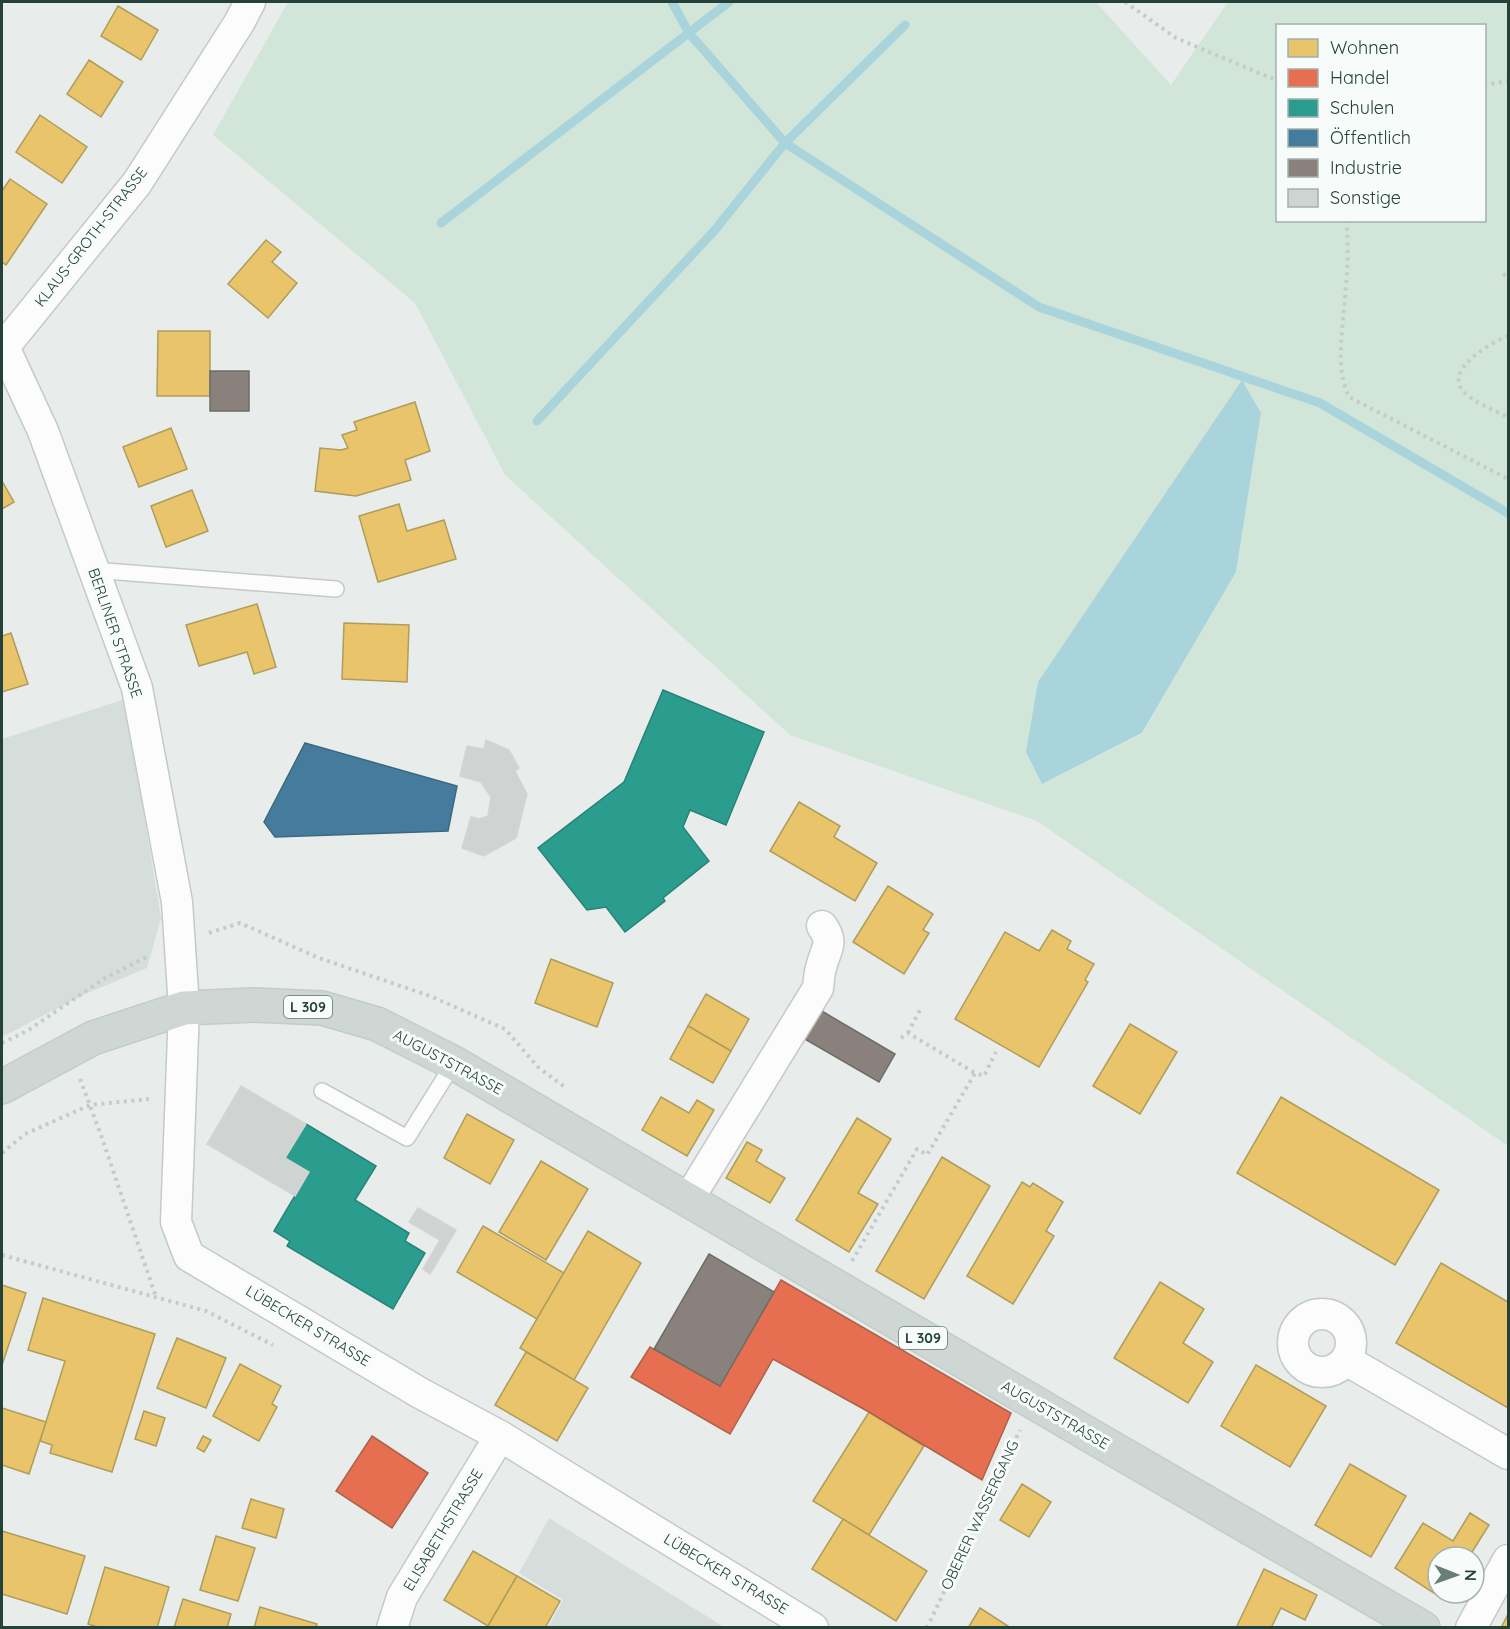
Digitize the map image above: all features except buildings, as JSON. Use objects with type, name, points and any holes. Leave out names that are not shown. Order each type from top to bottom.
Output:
[{"type":"main road","name":"AUGUSTSTRASSE","points":[[184,1008],[254,1005],[322,1008],[377,1024],[454,1063],[1423,1628]]},
{"type":"main road","name":"L 309","points":[[2,1087],[93,1038],[184,1008]]},
{"type":"street","name":"KLAUS-GROTH-STRASSE","points":[[3,346],[137,183],[250,2]]},
{"type":"street","name":"BERLINER STRASSE","points":[[3,346],[43,431],[137,688],[177,902],[184,1008]]},
{"type":"street","points":[[688,1200],[818,988],[829,942],[829,935],[822,926]]},
{"type":"street","name":"LÜBECKER STRASSE","points":[[184,1008],[176,1222],[189,1256],[420,1393],[500,1436],[813,1628]]},
{"type":"street","points":[[1346,1360],[1509,1454]]},
{"type":"street","name":"ELISABETHSTRASSE","points":[[392,1628],[402,1597],[500,1436]]},
{"type":"street","points":[[1471,1628],[1509,1560]]},
{"type":"lane","points":[[93,570],[336,589]]},
{"type":"lane","points":[[322,1091],[407,1138],[454,1063]]},
{"type":"path","points":[[1125,2],[1176,38],[1276,80]]},
{"type":"path","points":[[1486,85],[1509,81]]},
{"type":"path","points":[[1346,222],[1349,243],[1340,362],[1342,382],[1349,397],[1509,479]]},
{"type":"path","points":[[1503,274],[1509,276]]},
{"type":"path","points":[[1509,336],[1491,345],[1468,362],[1461,370],[1459,380],[1461,389],[1469,396],[1509,417]]},
{"type":"path","points":[[901,1038],[908,1033],[921,1010]]},
{"type":"path","points":[[908,1033],[984,1077],[996,1052]]},
{"type":"path","points":[[68,1051],[90,1105],[156,1297]]},
{"type":"path","points":[[837,1287],[917,1149],[927,1155],[975,1073]]},
{"type":"path","points":[[2,1153],[25,1134],[90,1105],[181,1097]]},
{"type":"path","points":[[2,1254],[206,1311],[278,1347]]},
{"type":"path","name":"OBERER WASSERGANG","points":[[927,1628],[1033,1402]]},
{"type":"shaded area","points":[[125,699],[161,918],[147,968],[83,995],[2,1037],[2,739]]},
{"type":"shaded area","points":[[549,1518],[724,1627],[548,1627],[563,1600],[519,1573]]},
{"type":"green space","points":[[288,2],[1096,2],[1171,85],[1228,2],[1508,2],[1508,1146],[1037,821],[790,735],[505,475],[415,303],[213,135]],"holes":[[[1242,380],[1261,413],[1236,572],[1142,734],[1042,784],[1026,752],[1160,504]]]},
{"type":"water","points":[[1242,380],[1261,413],[1236,572],[1142,733],[1042,784],[1026,752],[1038,682]]},
{"type":"waterway","points":[[672,2],[689,33],[785,143],[1039,307],[1320,403],[1508,513]]},
{"type":"waterway","points":[[441,223],[729,2]]},
{"type":"waterway","points":[[537,421],[714,231],[785,143],[905,25]]}]
